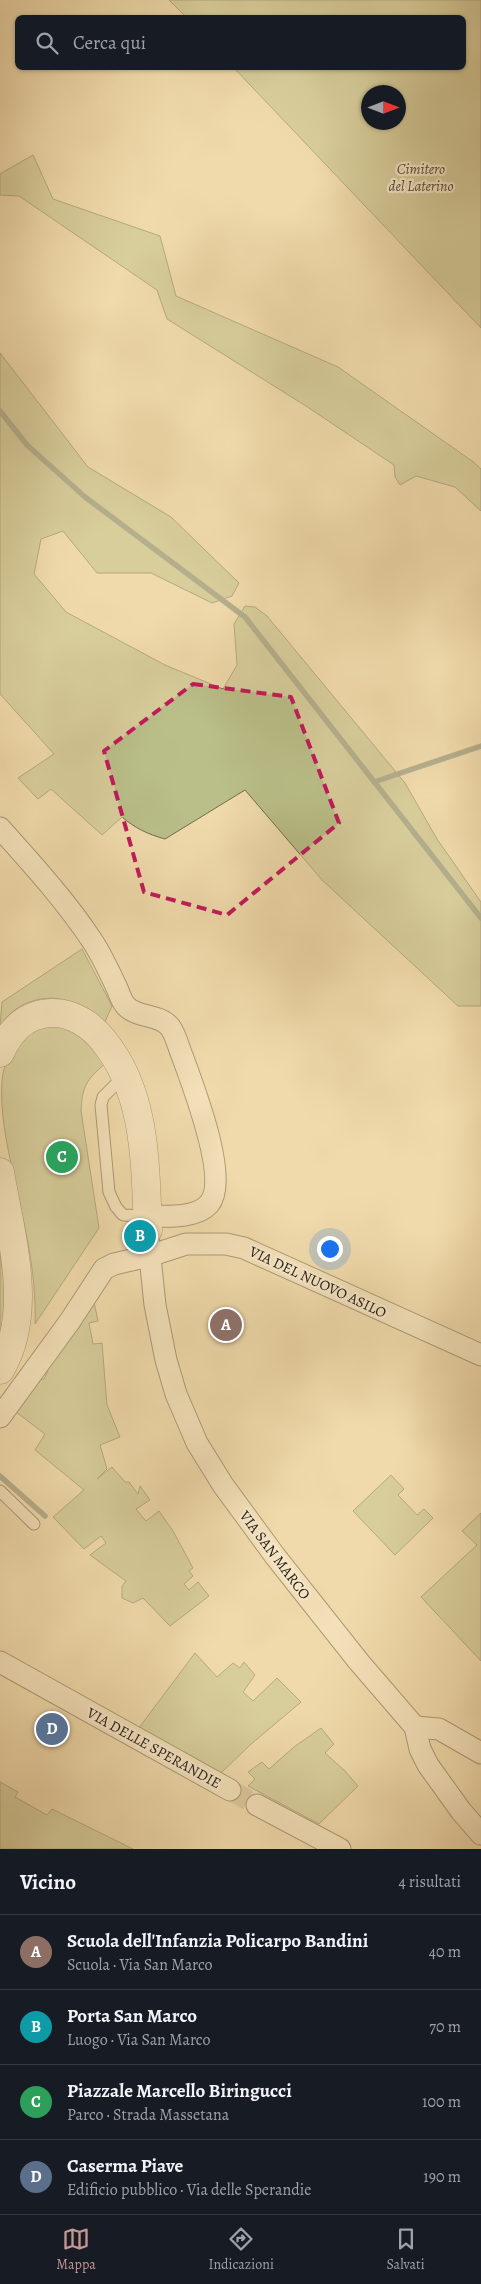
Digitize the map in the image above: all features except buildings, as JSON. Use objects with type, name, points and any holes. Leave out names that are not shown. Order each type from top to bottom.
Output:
[{"type":"street","points":[[0,828],[56,891],[83,928],[98,952],[126,1006],[145,1016],[166,1023],[170,1027],[208,1134],[215,1172],[214,1190],[210,1203],[197,1211],[170,1216],[114,1264],[101,1271],[70,1320],[0,1417]]},
{"type":"street","points":[[0,1053],[8,1037],[22,1022],[39,1014],[57,1013],[75,1018],[93,1028],[113,1053],[126,1075],[138,1115],[148,1235]]},
{"type":"street","points":[[0,1172],[16,1274],[18,1303],[13,1340],[0,1370]]},
{"type":"street","name":"VIA DEL NUOVO ASILO","points":[[148,1235],[186,1244],[214,1243],[237,1246],[481,1356]]},
{"type":"street","name":"VIA SAN MARCO","points":[[148,1235],[155,1305],[166,1360],[178,1400],[197,1443],[232,1498],[281,1564],[359,1662],[415,1728],[420,1749],[428,1765],[461,1811],[481,1834]]},
{"type":"street","name":"VIA DELLE SPERANDIE","points":[[0,1662],[230,1790]]},
{"type":"street","points":[[415,1728],[439,1729],[481,1753]]},
{"type":"street","points":[[257,1805],[340,1849]]},
{"type":"lane","points":[[126,1075],[103,1096],[101,1106],[109,1192],[116,1207],[123,1215],[148,1235]]},
{"type":"lane","points":[[0,1491],[34,1524]]},
{"type":"highlighted area","points":[[193,684],[291,697],[339,823],[227,915],[144,892],[104,751]]},
{"type":"green space","name":"Cimitero del Laterino","points":[[169,0],[481,0],[481,328],[236,70],[466,70],[466,15],[184,15]]},
{"type":"green space","points":[[33,155],[53,199],[160,236],[176,296],[338,367],[472,461],[481,469],[481,511],[455,487],[416,476],[400,485],[395,477],[394,465],[306,406],[167,319],[157,290],[19,196],[0,195],[0,174]]},
{"type":"green space","points":[[0,353],[88,467],[171,517],[239,583],[232,596],[212,603],[151,573],[97,573],[63,531],[41,539],[34,574],[66,612],[165,665],[223,689],[237,665],[234,624],[245,606],[255,607],[267,616],[405,783],[437,839],[481,902],[481,1006],[458,1006],[322,880],[245,790],[165,839],[142,830],[122,817],[102,835],[51,789],[38,799],[18,778],[54,754],[0,694]]},
{"type":"green space","points":[[82,949],[112,1006],[104,1024],[79,1005],[68,1001],[46,998],[35,1000],[16,1009],[0,1026],[2,1002]]},
{"type":"green space","points":[[47,1026],[57,1026],[74,1032],[88,1042],[106,1063],[94,1074],[84,1089],[81,1111],[99,1228],[35,1324],[32,1265],[6,1136],[2,1103],[2,1081],[6,1062],[16,1046],[30,1033]]},
{"type":"green space","points":[[0,1254],[6,1309],[0,1342]]},
{"type":"green space","points":[[93,1297],[98,1321],[89,1323],[93,1344],[102,1343],[107,1405],[120,1437],[100,1445],[107,1469],[97,1479],[112,1467],[125,1482],[129,1482],[138,1494],[140,1486],[150,1500],[136,1509],[146,1521],[159,1511],[173,1531],[193,1568],[189,1571],[193,1576],[184,1584],[189,1590],[198,1582],[209,1596],[170,1626],[143,1598],[133,1603],[122,1598],[122,1586],[126,1581],[90,1555],[106,1543],[101,1536],[84,1549],[53,1517],[84,1490],[35,1450],[45,1434],[16,1412],[36,1379],[44,1379],[48,1371],[43,1368]]},
{"type":"green space","points":[[391,1475],[404,1489],[398,1495],[417,1515],[424,1509],[433,1518],[395,1555],[353,1511]]},
{"type":"green space","points":[[481,1513],[481,1661],[421,1597],[477,1545],[462,1531]]},
{"type":"green space","points":[[195,1653],[217,1677],[233,1663],[240,1668],[244,1662],[255,1675],[243,1692],[253,1701],[277,1678],[301,1702],[250,1745],[221,1773],[138,1729]]},
{"type":"green space","points":[[321,1728],[334,1744],[325,1753],[358,1786],[319,1824],[248,1786],[255,1779],[248,1772],[262,1762],[269,1769],[294,1747]]},
{"type":"green space","points":[[0,1782],[18,1792],[15,1797],[47,1815],[52,1809],[133,1849],[0,1849]]},
{"type":"waterway","points":[[0,411],[27,445],[85,497],[245,617],[481,918]]},
{"type":"waterway","points":[[374,782],[481,746]]},
{"type":"waterway","points":[[0,1476],[45,1516]]},
{"type":"tunnel","points":[[230,1790],[257,1805]]},
{"type":"place","name":"Piazzale Marcello Biringucci","points":[[62,1157]]},
{"type":"place","name":"Porta San Marco","points":[[140,1236]]},
{"type":"place","name":"Scuola dell'Infanzia Policarpo Bandini","points":[[226,1325]]},
{"type":"place","name":"Caserma Piave","points":[[52,1729]]}]
